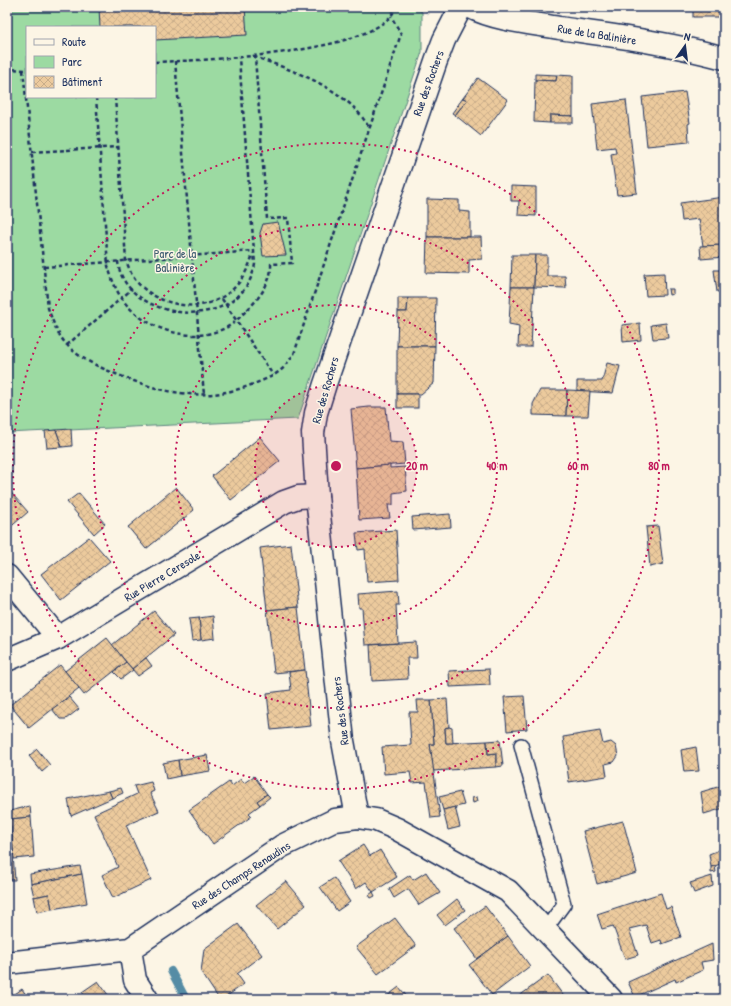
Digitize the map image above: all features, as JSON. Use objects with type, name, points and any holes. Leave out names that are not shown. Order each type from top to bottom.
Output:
[{"type":"street","name":"Rue des Rochers","points":[[357,817],[343,741],[316,496],[313,433],[316,413],[325,384],[436,61],[447,34],[461,7]]},
{"type":"street","name":"Rue de la Balinière","points":[[470,7],[491,15],[692,49],[724,58]]},
{"type":"street","name":"Rue Pierre Ceresole","points":[[7,660],[58,638],[284,502],[298,497],[316,496]]},
{"type":"street","points":[[7,576],[58,638]]},
{"type":"street","name":"Rue des Champs Renaudins","points":[[7,962],[130,949],[282,846],[335,820],[357,817],[376,820],[397,829],[495,882],[508,891],[611,999]]},
{"type":"street","points":[[130,949],[135,980],[148,999]]},
{"type":"lane","points":[[522,745],[564,904],[545,930]]},
{"type":"path","points":[[156,62],[256,57],[349,40],[383,23],[391,16],[393,7]]},
{"type":"path","points":[[426,7],[428,14]]},
{"type":"path","points":[[27,98],[48,308],[55,329],[67,345],[82,357],[136,382],[169,392],[204,395],[224,393],[240,389],[273,375],[281,370],[294,354],[401,34],[391,16]]},
{"type":"path","points":[[256,57],[314,80],[336,93],[366,121],[369,128]]},
{"type":"path","points":[[96,98],[108,262],[112,279],[126,305],[148,323],[171,332],[199,335],[218,329],[236,320],[259,299],[268,280],[271,264],[292,263],[288,218],[268,219],[256,57]]},
{"type":"path","points":[[118,261],[118,268],[122,277],[132,289],[151,304],[184,313],[212,311],[226,305],[236,298],[254,273],[255,264],[238,58]]},
{"type":"path","points":[[175,61],[204,395]]},
{"type":"path","points":[[7,69],[25,70],[26,82]]},
{"type":"path","points":[[115,98],[126,261],[132,276],[145,290],[154,296],[173,304],[186,306],[209,304],[222,299],[242,278],[250,265],[254,251]]},
{"type":"path","points":[[32,152],[119,147]]},
{"type":"path","points":[[44,267],[254,251]]},
{"type":"path","points":[[67,345],[132,289]]},
{"type":"path","points":[[222,299],[273,375]]},
{"type":"green space","name":"Parc de la Balinière","points":[[7,7],[414,7],[422,12],[422,52],[298,419],[7,433]]},
{"type":"building","points":[[99,7],[245,7],[247,35],[156,40],[156,26],[100,26]]},
{"type":"building","points":[[693,7],[724,7],[724,17],[693,17]]},
{"type":"building","points":[[535,74],[557,75],[556,81],[535,80]]},
{"type":"building","points":[[557,75],[573,76],[573,116],[550,115],[550,123],[534,122],[535,80],[556,81]]},
{"type":"building","points":[[478,78],[508,100],[481,136],[455,115],[467,100],[463,98]]},
{"type":"building","points":[[685,92],[690,123],[688,124],[689,142],[647,146],[642,97]]},
{"type":"building","points":[[463,98],[467,100],[455,115],[452,113]]},
{"type":"building","points":[[626,100],[637,193],[617,195],[611,154],[616,153],[615,147],[597,149],[592,104]]},
{"type":"building","points":[[550,115],[573,116],[573,123],[550,123]]},
{"type":"building","points":[[511,186],[536,187],[536,216],[518,215],[519,201],[511,201]]},
{"type":"building","points":[[724,197],[724,245],[703,246],[699,219],[682,221],[680,203]]},
{"type":"building","points":[[427,199],[459,200],[459,211],[470,212],[470,237],[427,237]]},
{"type":"building","points":[[278,222],[286,255],[263,256],[260,233],[263,224]]},
{"type":"building","points":[[427,237],[481,237],[482,259],[469,260],[469,274],[426,273]]},
{"type":"building","points":[[724,245],[724,257],[701,259],[700,246]]},
{"type":"building","points":[[512,255],[535,255],[534,287],[511,287]]},
{"type":"building","points":[[535,255],[547,255],[547,276],[565,276],[566,288],[534,287]]},
{"type":"building","points":[[714,270],[724,270],[724,291],[717,292]]},
{"type":"building","points":[[664,273],[665,295],[646,296],[644,274]]},
{"type":"building","points":[[511,287],[534,287],[531,347],[518,347],[519,326],[509,324]]},
{"type":"building","points":[[668,289],[673,289],[673,294],[669,295]]},
{"type":"building","points":[[398,298],[408,298],[407,312],[398,312]]},
{"type":"building","points":[[408,298],[436,298],[435,346],[397,346],[398,312],[407,312]]},
{"type":"building","points":[[640,323],[641,340],[623,342],[622,325]]},
{"type":"building","points":[[666,323],[668,338],[653,339],[651,325]]},
{"type":"building","points":[[397,346],[435,346],[434,383],[421,394],[397,394]]},
{"type":"building","points":[[607,363],[620,366],[613,393],[577,391],[577,381],[602,381]]},
{"type":"building","points":[[540,390],[567,390],[566,416],[533,415],[533,404]]},
{"type":"building","points":[[567,390],[590,391],[588,416],[566,416]]},
{"type":"building","points":[[397,394],[418,394],[418,408],[397,408]]},
{"type":"building","points":[[386,407],[389,441],[403,442],[405,464],[356,468],[351,409]]},
{"type":"building","points":[[71,429],[72,446],[62,447],[56,430]]},
{"type":"building","points":[[56,430],[62,447],[47,448],[45,431]]},
{"type":"building","points":[[260,437],[280,461],[231,500],[212,476]]},
{"type":"building","points":[[390,465],[390,468],[405,467],[407,491],[393,493],[393,505],[388,505],[390,518],[359,520],[356,468]]},
{"type":"building","points":[[176,487],[194,510],[146,549],[128,527]]},
{"type":"building","points":[[7,488],[28,512],[7,530]]},
{"type":"building","points":[[79,493],[105,524],[94,534],[67,502]]},
{"type":"building","points":[[450,514],[451,527],[413,530],[412,517]]},
{"type":"building","points":[[658,526],[663,564],[650,567],[646,527]]},
{"type":"building","points":[[396,530],[399,580],[367,582],[365,549],[358,550],[356,533]]},
{"type":"building","points":[[89,537],[110,561],[61,600],[41,574]]},
{"type":"building","points":[[291,544],[298,607],[267,610],[260,548]]},
{"type":"building","points":[[398,591],[399,605],[396,605],[398,643],[365,645],[362,608],[359,608],[358,594]]},
{"type":"building","points":[[298,607],[305,670],[274,673],[267,610]]},
{"type":"building","points":[[154,611],[174,635],[132,669],[112,645]]},
{"type":"building","points":[[213,616],[215,638],[201,640],[199,618]]},
{"type":"building","points":[[199,618],[201,640],[192,641],[189,619]]},
{"type":"building","points":[[107,638],[126,662],[84,695],[65,671]]},
{"type":"building","points":[[416,642],[417,658],[407,658],[408,679],[372,681],[370,645]]},
{"type":"building","points":[[146,658],[152,666],[138,676],[132,669]]},
{"type":"building","points":[[126,662],[133,670],[121,679],[114,672]]},
{"type":"building","points":[[60,665],[79,688],[29,728],[10,705]]},
{"type":"building","points":[[489,669],[490,685],[450,687],[449,671]]},
{"type":"building","points":[[305,670],[311,726],[271,730],[267,693],[291,690],[289,672]]},
{"type":"building","points":[[524,696],[527,729],[507,731],[504,697]]},
{"type":"building","points":[[69,697],[79,709],[66,719],[60,719],[52,709]]},
{"type":"building","points":[[447,699],[449,727],[445,728],[446,743],[487,741],[488,754],[496,753],[496,767],[433,771],[430,744],[434,744],[431,700]]},
{"type":"building","points":[[417,700],[431,700],[434,744],[430,744],[440,817],[431,818],[426,782],[412,783],[410,772],[384,774],[382,747],[411,745],[409,712],[418,712]]},
{"type":"building","points":[[445,728],[452,728],[453,743],[446,743]]},
{"type":"building","points":[[600,731],[603,744],[611,742],[616,746],[618,756],[614,762],[605,764],[607,776],[569,782],[563,737]]},
{"type":"building","points":[[500,740],[503,766],[496,767],[496,753],[488,754],[487,741]]},
{"type":"building","points":[[696,747],[699,771],[684,772],[681,750]]},
{"type":"building","points":[[37,749],[50,765],[42,772],[29,756]]},
{"type":"building","points":[[207,755],[210,771],[180,776],[178,760]]},
{"type":"building","points":[[178,760],[180,776],[166,779],[163,763]]},
{"type":"building","points":[[254,776],[267,794],[257,801],[260,805],[249,813],[252,816],[213,844],[189,810],[229,782],[232,786],[241,779],[244,783]]},
{"type":"building","points":[[151,782],[154,791],[150,793],[159,811],[126,825],[151,880],[113,898],[102,875],[118,867],[94,814],[137,794],[134,786]]},
{"type":"building","points":[[724,785],[724,808],[704,814],[701,792]]},
{"type":"building","points":[[121,788],[123,793],[112,798],[109,791]]},
{"type":"building","points":[[109,791],[112,798],[71,816],[68,799]]},
{"type":"building","points":[[460,792],[464,805],[443,810],[439,797]]},
{"type":"building","points":[[267,794],[270,797],[260,805],[257,801]]},
{"type":"building","points":[[477,797],[478,801],[473,803],[472,798]]},
{"type":"building","points":[[30,806],[31,817],[10,819],[10,811]]},
{"type":"building","points":[[455,807],[460,827],[448,830],[443,810]]},
{"type":"building","points":[[31,817],[34,857],[14,859],[10,819]]},
{"type":"building","points":[[623,821],[637,873],[597,884],[583,831]]},
{"type":"building","points":[[7,835],[12,835],[13,855],[7,855]]},
{"type":"building","points":[[363,845],[370,856],[380,850],[397,877],[373,892],[366,882],[356,889],[338,861]]},
{"type":"building","points":[[724,848],[724,863],[711,867],[709,854]]},
{"type":"building","points":[[7,855],[13,855],[15,880],[7,880]]},
{"type":"building","points":[[80,866],[82,874],[31,884],[30,874]]},
{"type":"building","points":[[715,866],[716,872],[711,873],[711,867]]},
{"type":"building","points":[[426,872],[440,893],[419,905],[408,889],[394,898],[389,889],[410,875],[413,880]]},
{"type":"building","points":[[82,874],[87,903],[52,909],[49,894],[34,897],[31,884]]},
{"type":"building","points":[[712,876],[713,886],[694,893],[690,883]]},
{"type":"building","points":[[334,878],[350,902],[337,911],[320,887]]},
{"type":"building","points":[[286,881],[306,905],[277,929],[256,905]]},
{"type":"building","points":[[373,892],[375,896],[371,898],[369,895]]},
{"type":"building","points":[[661,893],[666,909],[671,907],[681,937],[662,944],[661,940],[652,943],[646,925],[629,929],[638,955],[625,959],[613,926],[602,929],[597,914]]},
{"type":"building","points":[[49,894],[52,909],[37,912],[34,897]]},
{"type":"building","points":[[457,899],[465,910],[445,925],[437,915]]},
{"type":"building","points":[[485,906],[508,936],[477,959],[454,928]]},
{"type":"building","points":[[395,918],[416,946],[378,974],[356,947]]},
{"type":"building","points":[[238,924],[262,955],[237,974],[244,984],[223,999],[219,999],[201,972],[204,949]]},
{"type":"building","points":[[508,936],[530,966],[492,995],[469,965]]},
{"type":"building","points":[[712,944],[713,960],[701,962],[703,970],[676,982],[675,979],[635,997],[628,982]]},
{"type":"building","points":[[548,975],[566,999],[515,999]]},
{"type":"building","points":[[98,981],[111,999],[87,999],[82,992]]},
{"type":"building","points":[[399,987],[409,999],[388,999],[386,997]]},
{"type":"building","points":[[22,989],[29,999],[15,999],[12,996]]},
{"type":"building","points":[[696,993],[699,999],[683,999]]},
{"type":"waterway","points":[[171,971],[186,999]]}]
